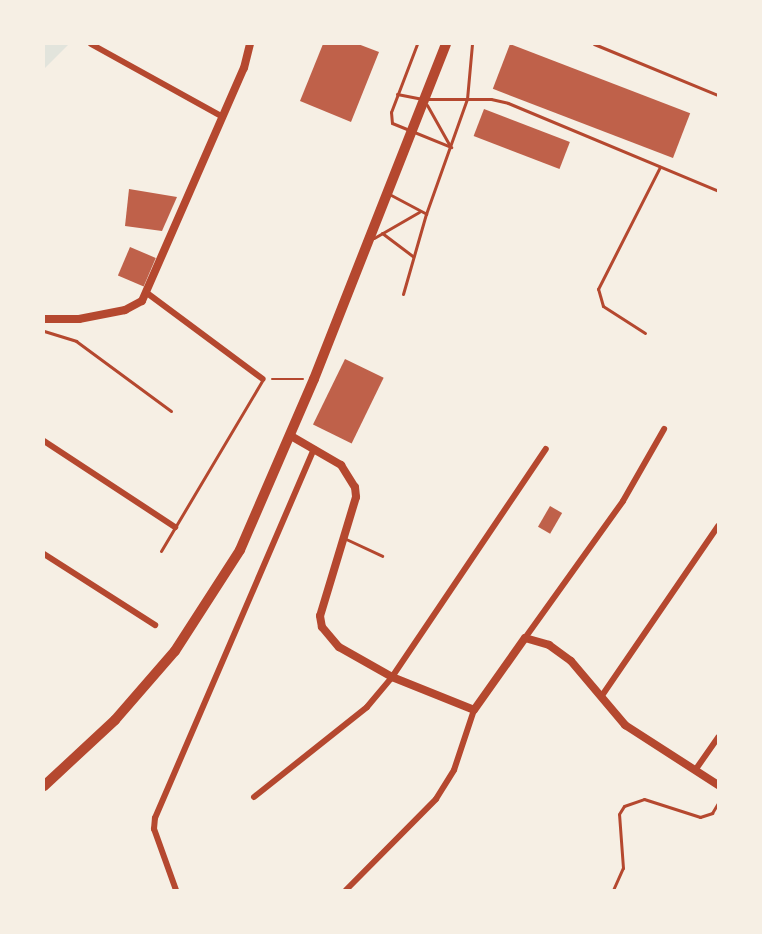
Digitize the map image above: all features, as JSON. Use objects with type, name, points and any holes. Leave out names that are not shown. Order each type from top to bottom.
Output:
[{"type":"highway","points":[[44,786],[115,720],[188,634],[240,550],[291,436],[446,44]]},
{"type":"street","points":[[91,44],[221,116]]},
{"type":"street","points":[[44,319],[67,320],[116,312],[134,306],[147,293],[221,116],[244,68],[250,44]]},
{"type":"street","points":[[147,293],[263,379]]},
{"type":"street","points":[[346,891],[436,799],[454,770],[474,710],[623,501],[664,429]]},
{"type":"street","points":[[291,436],[341,465],[355,487],[356,497],[342,537],[320,616],[322,627],[339,647],[392,677],[474,710]]},
{"type":"street","points":[[44,441],[175,527]]},
{"type":"street","points":[[254,797],[367,707],[392,677],[546,448]]},
{"type":"street","points":[[176,891],[154,829],[155,818],[314,449]]},
{"type":"street","points":[[601,697],[718,526]]},
{"type":"street","points":[[44,554],[155,625]]},
{"type":"street","points":[[525,638],[561,651],[625,725],[718,785]]},
{"type":"street","points":[[696,769],[718,737]]},
{"type":"lane","points":[[417,44],[391,112],[392,123],[410,133],[451,147]]},
{"type":"lane","points":[[403,294],[426,214],[467,99],[472,44]]},
{"type":"lane","points":[[594,44],[718,95]]},
{"type":"lane","points":[[397,94],[423,99],[467,99],[508,104],[718,191]]},
{"type":"lane","points":[[423,99],[451,147]]},
{"type":"lane","points":[[645,333],[603,306],[598,289],[660,167]]},
{"type":"lane","points":[[386,193],[426,214]]},
{"type":"lane","points":[[367,241],[419,212]]},
{"type":"lane","points":[[382,233],[413,256]]},
{"type":"lane","points":[[44,331],[76,341],[171,411]]},
{"type":"lane","points":[[161,551],[263,379]]},
{"type":"lane","points":[[342,537],[382,555]]},
{"type":"lane","points":[[613,891],[623,868],[620,814],[624,806],[644,799],[700,817],[712,813],[718,803]]},
{"type":"path","points":[[263,379],[314,379]]},
{"type":"shaded area","points":[[44,44],[69,44],[44,69]]},
{"type":"building","points":[[323,44],[358,44],[379,52],[351,122],[300,101]]},
{"type":"building","points":[[510,44],[690,113],[673,158],[493,89]]},
{"type":"building","points":[[484,109],[570,142],[559,169],[474,136]]},
{"type":"building","points":[[129,189],[177,197],[162,231],[125,226]]},
{"type":"building","points":[[130,247],[156,258],[144,286],[118,276]]},
{"type":"building","points":[[345,359],[384,378],[352,443],[313,425]]},
{"type":"building","points":[[550,506],[562,513],[550,534],[538,527]]}]
